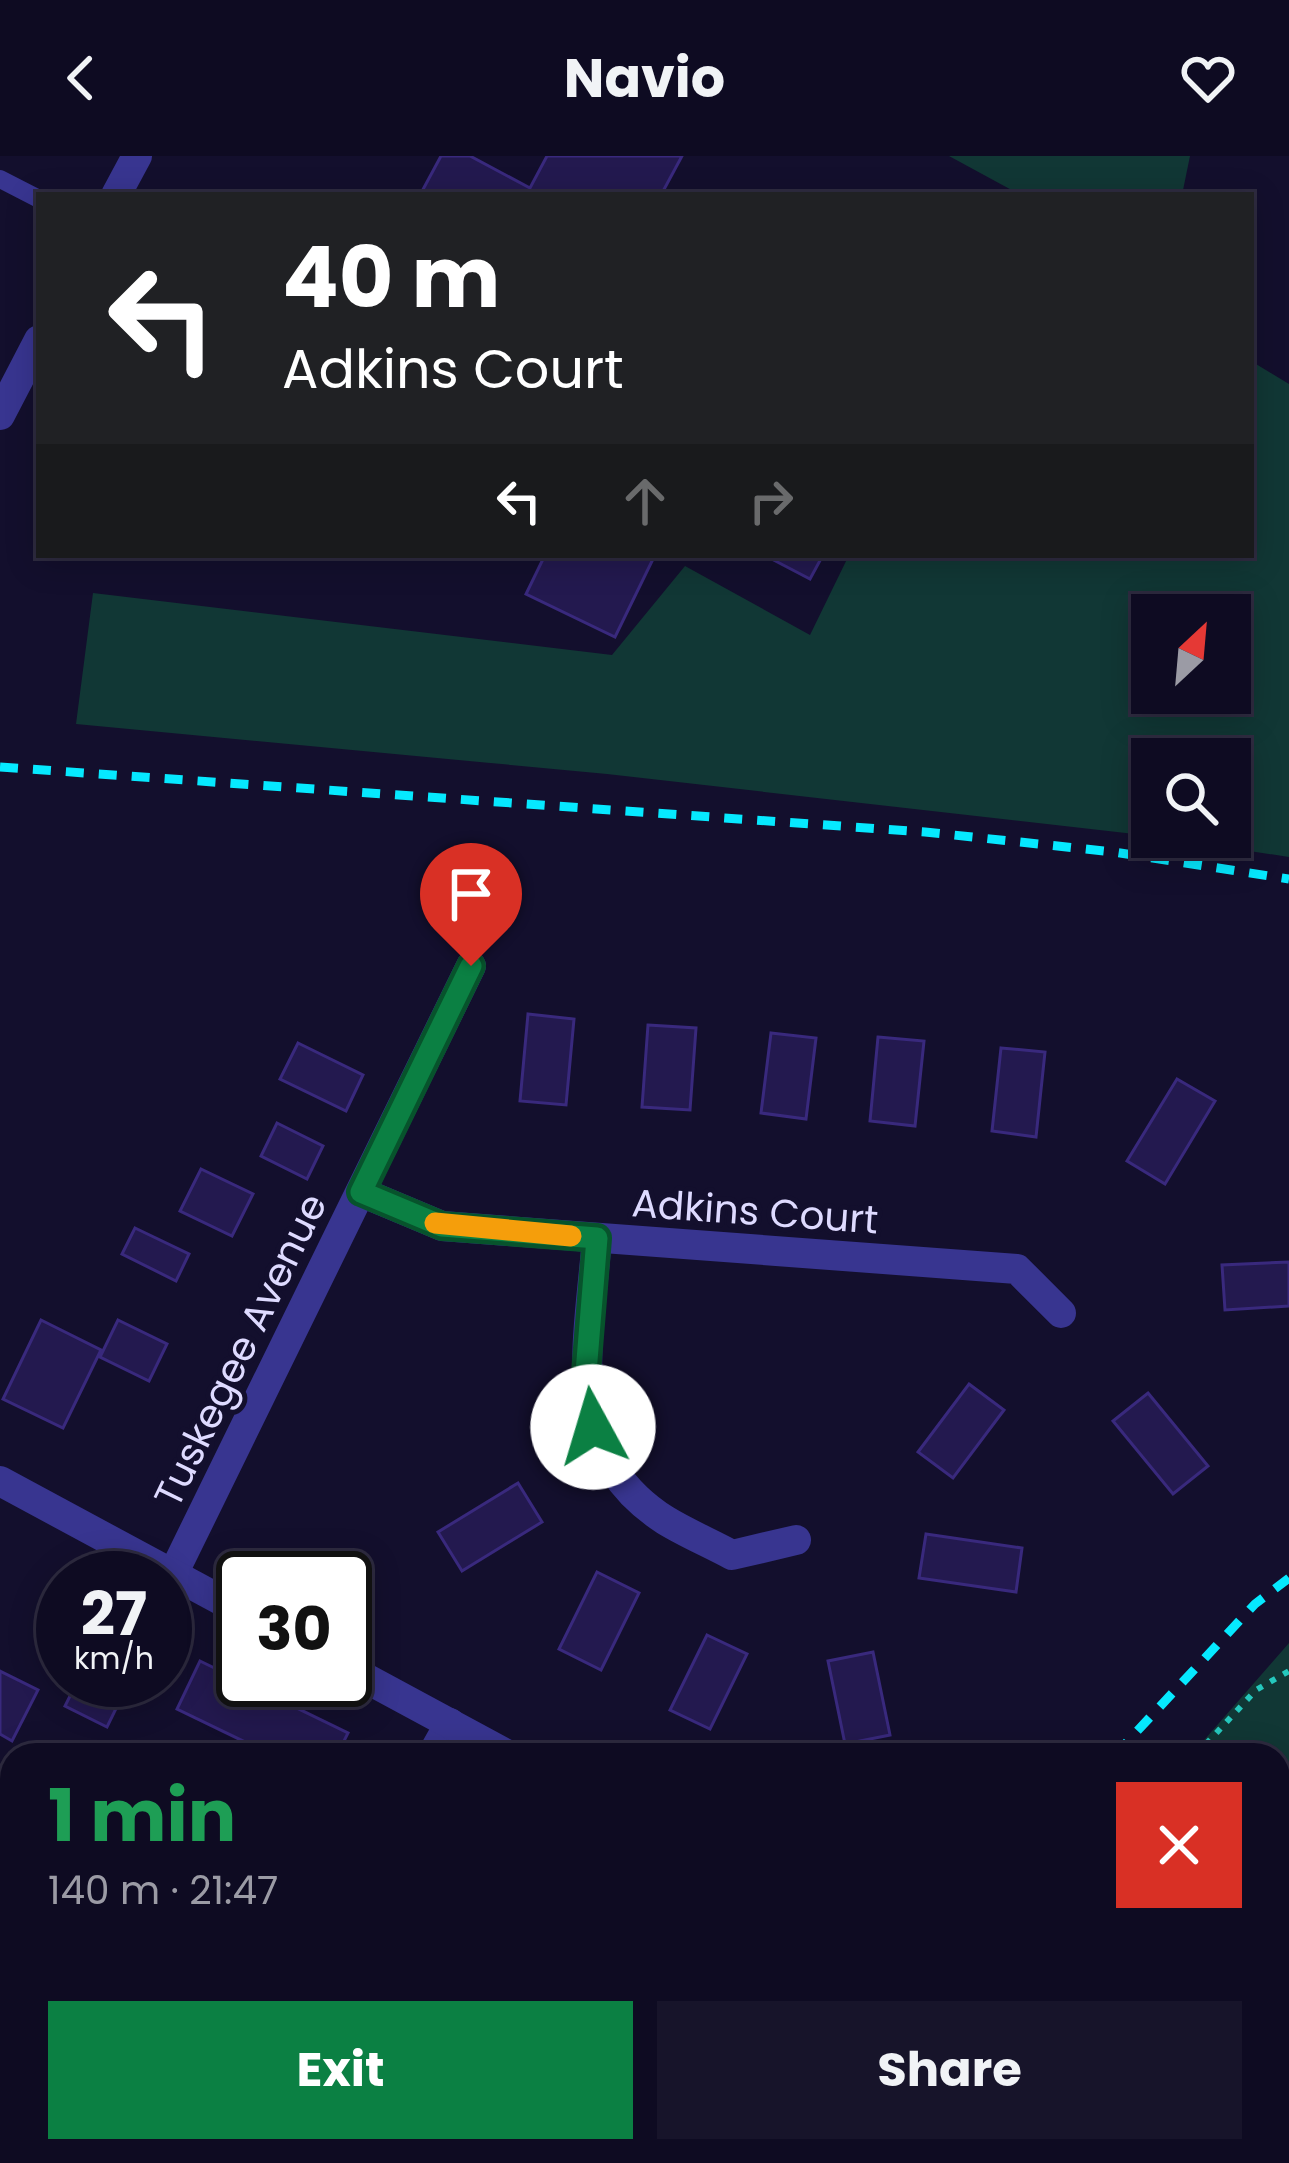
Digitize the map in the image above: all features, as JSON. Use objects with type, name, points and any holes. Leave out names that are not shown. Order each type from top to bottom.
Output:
[{"type":"street","points":[[118,192],[137,156]]},
{"type":"street","points":[[0,415],[36,346]]},
{"type":"street","name":"Tuskegee Avenue","points":[[184,1551],[471,966]]},
{"type":"street","name":"Adkins Court","points":[[361,1192],[442,1226],[1017,1270],[1061,1313]]},
{"type":"street","points":[[597,1238],[585,1385],[593,1427],[608,1461],[628,1489],[664,1520],[732,1555],[796,1540]]},
{"type":"street","points":[[0,1481],[130,1551]]},
{"type":"street","points":[[372,1681],[486,1743]]},
{"type":"street","points":[[439,1743],[450,1723]]},
{"type":"lane","points":[[0,179],[36,197]]},
{"type":"path","points":[[1207,1743],[1256,1690],[1289,1671]]},
{"type":"green space","points":[[949,156],[1190,156],[1183,192],[1015,192]]},
{"type":"green space","points":[[1254,363],[1289,384],[1289,857],[1251,851],[1251,738],[1131,738],[1131,834],[607,774],[76,724],[93,593],[612,655],[685,566],[810,635],[848,558],[1254,558]]},
{"type":"green space","points":[[1289,1643],[1289,1743],[1202,1743]]},
{"type":"building","points":[[441,156],[470,156],[530,188],[547,156],[682,156],[663,192],[422,192]]},
{"type":"building","points":[[544,558],[654,558],[615,637],[526,594]]},
{"type":"building","points":[[770,558],[821,558],[810,579]]},
{"type":"building","points":[[528,1014],[574,1019],[566,1105],[520,1101]]},
{"type":"building","points":[[648,1025],[696,1028],[690,1110],[642,1107]]},
{"type":"building","points":[[771,1033],[816,1038],[806,1119],[761,1113]]},
{"type":"building","points":[[878,1037],[924,1041],[915,1126],[870,1121]]},
{"type":"building","points":[[298,1043],[363,1075],[346,1111],[280,1079]]},
{"type":"building","points":[[1001,1048],[1045,1052],[1036,1137],[992,1131]]},
{"type":"building","points":[[1177,1079],[1215,1101],[1165,1184],[1127,1161]]},
{"type":"building","points":[[277,1123],[323,1146],[307,1179],[261,1156]]},
{"type":"building","points":[[201,1169],[253,1194],[232,1236],[180,1211]]},
{"type":"building","points":[[135,1228],[189,1254],[176,1281],[122,1254]]},
{"type":"building","points":[[1289,1262],[1289,1306],[1225,1310],[1222,1265]]},
{"type":"building","points":[[41,1320],[101,1350],[63,1428],[3,1399]]},
{"type":"building","points":[[118,1320],[167,1344],[149,1381],[100,1357]]},
{"type":"building","points":[[969,1384],[1004,1410],[953,1478],[918,1452]]},
{"type":"building","points":[[1148,1393],[1208,1466],[1173,1494],[1113,1421]]},
{"type":"building","points":[[518,1483],[542,1522],[462,1571],[438,1532]]},
{"type":"building","points":[[926,1534],[1022,1548],[1016,1592],[919,1578]]},
{"type":"building","points":[[597,1572],[639,1593],[601,1670],[559,1649]]},
{"type":"building","points":[[707,1635],[747,1654],[710,1729],[670,1710]]},
{"type":"building","points":[[873,1652],[890,1735],[845,1743],[828,1661]]},
{"type":"building","points":[[200,1661],[216,1669],[216,1707],[295,1707],[348,1733],[343,1743],[247,1743],[177,1709],[192,1707],[192,1678]]},
{"type":"building","points":[[0,1671],[36,1689],[36,1694],[12,1741],[0,1734]]},
{"type":"building","points":[[67,1707],[117,1707],[107,1727]]},
{"type":"railway","points":[[0,767],[925,832],[1114,852],[1289,879]]},
{"type":"railway","points":[[1126,1743],[1255,1604],[1289,1578]]},
{"type":"slow traffic","points":[[435,1223],[571,1236]]},
{"type":"route","points":[[471,966],[361,1192],[442,1226],[597,1238],[585,1385],[593,1427]]}]
